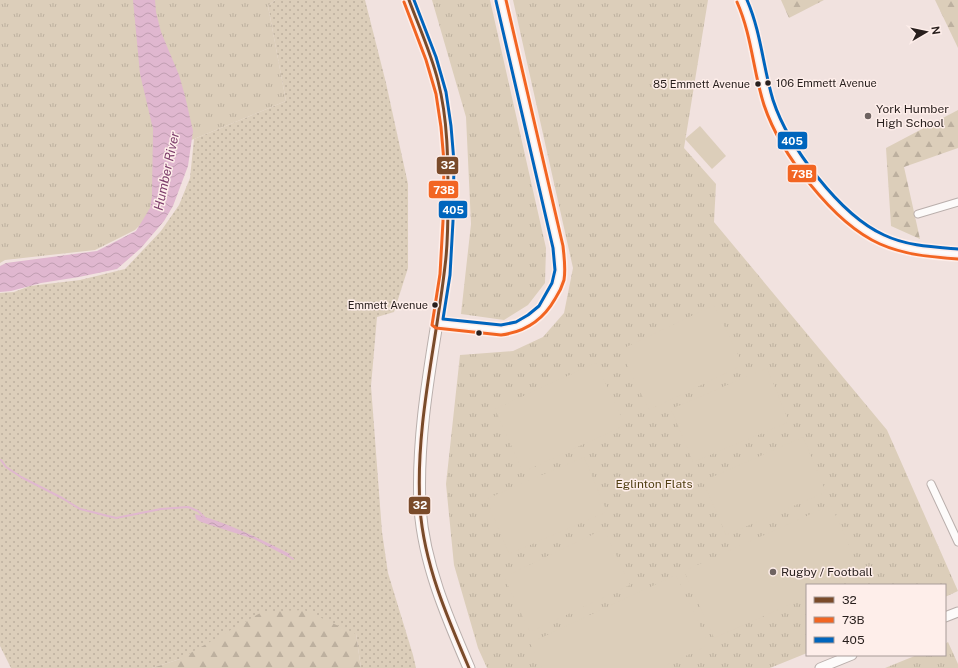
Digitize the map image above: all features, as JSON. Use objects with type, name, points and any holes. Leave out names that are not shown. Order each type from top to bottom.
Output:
[{"type":"main road","points":[[409,0],[431,58],[441,93],[449,162],[448,221],[444,275],[421,440],[419,474],[420,509],[430,566],[444,609],[469,668]]},
{"type":"street","points":[[437,323],[500,330],[511,329],[523,325],[541,312],[558,286],[560,278],[558,248],[501,0]]},
{"type":"street","points":[[742,0],[754,35],[764,86],[773,115],[786,143],[805,171],[844,212],[870,233],[883,240],[909,249],[958,254]]},
{"type":"street","points":[[918,214],[958,202]]},
{"type":"street","points":[[931,484],[958,542]]},
{"type":"street","points":[[946,617],[958,612]]},
{"type":"street","points":[[820,668],[850,656]]},
{"type":"green space","points":[[0,0],[275,0],[268,6],[286,101],[194,139],[158,151],[156,185],[148,217],[135,230],[95,250],[5,260],[0,263]]},
{"type":"green space","points":[[275,0],[365,0],[386,83],[408,184],[408,268],[394,312],[377,317],[371,386],[382,532],[388,573],[416,668],[361,668],[356,634],[180,659],[152,668],[11,668],[0,646],[0,293],[14,292],[30,286],[80,280],[125,269],[161,231],[179,205],[190,178],[194,139],[286,101],[268,6]]},
{"type":"green space","points":[[432,0],[490,0],[546,248],[545,283],[528,305],[504,320],[461,314],[471,224],[466,117]]},
{"type":"green space","name":"Eglinton Flats","points":[[513,0],[708,0],[684,148],[716,184],[714,222],[887,430],[958,591],[946,597],[946,584],[806,584],[806,653],[770,668],[487,668],[478,648],[454,565],[446,484],[460,355],[513,351],[543,337],[564,313],[573,268]]},
{"type":"green space","points":[[781,0],[824,0],[789,18]]},
{"type":"green space","points":[[935,0],[958,0],[958,48]]},
{"type":"green space","points":[[958,110],[958,148],[904,167],[920,239],[891,226],[886,148]]},
{"type":"green space","points":[[700,126],[726,156],[712,169],[685,139]]},
{"type":"green space","points":[[714,305],[743,365],[649,410],[620,350]]},
{"type":"green space","points":[[596,363],[625,425],[523,472],[495,409]]},
{"type":"green space","points":[[767,368],[789,422],[693,462],[671,409]]},
{"type":"green space","points":[[803,437],[826,492],[726,535],[703,481]]},
{"type":"green space","points":[[584,457],[607,512],[509,554],[486,499]]},
{"type":"green space","name":"Rugby / Football","points":[[831,505],[861,572],[835,584],[806,584],[806,597],[714,638],[684,571]]},
{"type":"green space","points":[[604,529],[630,585],[530,632],[504,577]]},
{"type":"green space","points":[[676,575],[709,645],[660,668],[542,668],[530,643]]},
{"type":"green space","points":[[304,610],[356,634],[361,668],[152,668],[180,659],[262,612]]},
{"type":"green space","points":[[948,642],[958,664],[958,668],[885,668],[915,656],[946,656],[946,643]]},
{"type":"water","name":"Humber River","points":[[133,0],[155,0],[156,12],[161,32],[179,75],[193,131],[188,166],[173,206],[164,221],[141,248],[117,269],[0,292],[0,266],[6,263],[97,251],[136,231],[150,208],[152,196],[153,129],[140,74]]},
{"type":"water","points":[[195,514],[243,531],[290,554],[288,557],[254,539],[201,522],[196,519]]},
{"type":"waterway","points":[[1,460],[6,467],[21,477],[80,509],[116,518],[161,509],[188,507],[198,511],[204,517]]},
{"type":"waterway","points":[[287,555],[293,559]]},
{"type":"transit line","name":"32","points":[[409,0],[438,81],[446,125],[448,170],[447,250],[423,416],[419,477],[420,508],[422,529],[431,570],[445,610],[469,668]]},
{"type":"transit line","name":"405","points":[[414,0],[436,57],[446,92],[451,126],[454,162],[453,221],[450,275],[443,319],[501,325],[516,322],[539,306],[552,283],[555,270],[553,248],[496,1]]},
{"type":"transit line","name":"73B","points":[[404,2],[426,60],[436,94],[441,127],[444,162],[443,221],[440,274],[432,325],[436,328],[501,335],[518,331],[539,319],[545,313],[560,290],[564,280],[565,271],[563,246],[506,0]]},
{"type":"transit line","name":"405","points":[[747,0],[756,24],[773,100],[780,118],[790,138],[803,158],[833,196],[867,225],[893,239],[930,247],[958,249]]},
{"type":"transit line","name":"73B","points":[[737,2],[746,28],[764,105],[782,144],[810,185],[844,220],[862,234],[880,244],[909,253],[958,259]]},
{"type":"place","name":"106 Emmett Avenue","points":[[768,83]]},
{"type":"place","name":"85 Emmett Avenue","points":[[758,84]]},
{"type":"place","name":"York Humber High School","points":[[868,116]]},
{"type":"place","name":"Emmett Avenue","points":[[435,305]]},
{"type":"place","name":"Rugby / Football","points":[[773,572]]}]
